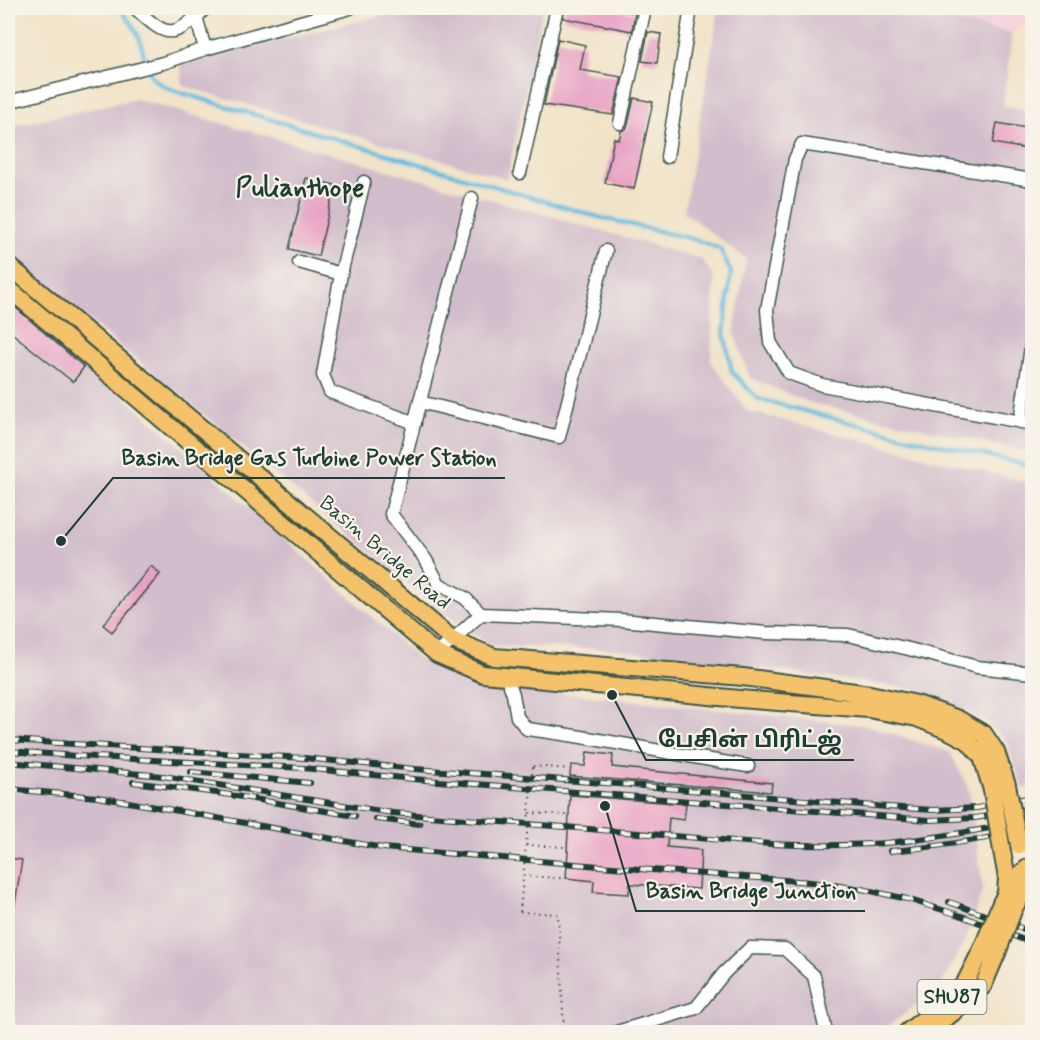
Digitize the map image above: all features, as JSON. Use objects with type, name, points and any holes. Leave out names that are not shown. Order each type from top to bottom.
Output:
[{"type":"main road","name":"Basin Bridge Road","points":[[8,265],[453,640],[494,657],[743,677],[870,694],[917,704],[958,719],[984,734],[996,752],[999,788]]},
{"type":"main road","name":"Basin Bridge Road","points":[[8,288],[437,654],[483,674],[868,709],[917,718],[968,741],[982,757],[999,788]]},
{"type":"main road","points":[[999,788],[1023,857],[1032,865]]},
{"type":"main road","points":[[999,788],[1007,901]]},
{"type":"main road","name":"SHU87","points":[[928,1032],[964,1004],[982,986],[990,951],[1007,901],[1020,874],[1032,865]]},
{"type":"main road","name":"SHU87","points":[[1007,901],[1032,885]]},
{"type":"main road","name":"SHU87","points":[[908,1032],[946,1002],[965,983],[990,951]]},
{"type":"street","points":[[135,8],[157,27],[169,31],[185,26],[206,8]]},
{"type":"street","points":[[8,102],[163,63],[336,9],[350,8]]},
{"type":"street","points":[[520,173],[557,8]]},
{"type":"street","points":[[620,123],[645,8]]},
{"type":"street","points":[[667,157],[690,8]]},
{"type":"street","points":[[196,16],[205,49]]},
{"type":"street","points":[[1032,180],[802,144],[795,159],[768,310],[770,342],[789,373],[822,385],[1032,424]]},
{"type":"street","points":[[364,182],[341,274],[323,375],[330,392],[415,423]]},
{"type":"street","points":[[472,198],[392,514],[426,560],[439,584],[465,598],[481,614],[621,620],[766,633],[848,635],[977,667],[1032,674]]},
{"type":"street","points":[[420,402],[559,437],[606,251]]},
{"type":"street","points":[[299,262],[341,274]]},
{"type":"street","points":[[1020,422],[1032,340]]},
{"type":"street","points":[[437,654],[481,614]]},
{"type":"street","points":[[507,677],[517,717],[527,729],[748,766]]},
{"type":"street","points":[[617,1032],[696,1008],[724,973],[750,948],[784,949],[814,976],[826,1032]]},
{"type":"path","points":[[564,1032],[558,914],[520,912],[534,766],[569,769]]},
{"type":"path","points":[[529,813],[567,815]]},
{"type":"path","points":[[526,845],[564,847]]},
{"type":"path","points":[[523,876],[561,878]]},
{"type":"shaded area","points":[[413,8],[543,8],[507,179],[183,86],[180,64]]},
{"type":"shaded area","points":[[719,8],[884,8],[1012,33],[1003,105],[1032,111],[1032,453],[811,403],[750,378],[734,333],[746,259],[684,212]]},
{"type":"shaded area","points":[[884,8],[1032,8],[1032,19],[1012,33]]},
{"type":"shaded area","points":[[136,99],[701,259],[714,276],[711,362],[747,411],[1032,484],[1032,786],[1023,789],[1006,740],[987,722],[921,690],[616,649],[491,646],[443,612],[8,253],[8,127]]},
{"type":"shaded area","points":[[8,296],[418,658],[470,683],[868,726],[950,752],[969,790],[983,888],[967,936],[941,985],[881,1032],[8,1032]]},
{"type":"building","points":[[565,8],[604,8],[635,13],[632,31],[563,18]]},
{"type":"building","points":[[648,32],[661,34],[657,63],[642,61]]},
{"type":"building","points":[[558,39],[585,45],[580,70],[622,77],[613,115],[544,105]]},
{"type":"building","points":[[634,98],[653,102],[634,189],[605,183],[614,138],[619,140],[621,131],[628,125]]},
{"type":"building","points":[[997,123],[1032,129],[1032,150],[993,143]]},
{"type":"building","points":[[306,178],[335,185],[318,256],[289,249]]},
{"type":"building","points":[[8,301],[84,367],[73,382],[8,330]]},
{"type":"building","points":[[151,566],[160,574],[112,632],[103,625]]},
{"type":"building","points":[[587,752],[613,755],[612,767],[772,783],[771,792],[570,776],[571,765],[585,766]]},
{"type":"building","points":[[570,795],[686,804],[684,820],[669,818],[667,847],[701,850],[699,889],[630,884],[629,894],[593,892],[594,881],[566,878]]},
{"type":"building","points":[[8,858],[22,860],[13,916],[8,915]]},
{"type":"waterway","points":[[119,8],[138,35],[151,75],[170,89],[598,217],[697,240],[720,249],[731,272],[724,333],[732,372],[758,399],[1032,466]]},
{"type":"railway","points":[[8,740],[304,758],[415,769],[933,810],[977,808],[1032,797]]},
{"type":"railway","points":[[8,751],[303,768],[413,779],[929,820],[975,818],[1032,809]]},
{"type":"railway","points":[[8,762],[163,776],[393,813],[771,844],[834,845],[896,842],[1032,820]]},
{"type":"railway","points":[[191,772],[310,783]]},
{"type":"railway","points":[[133,782],[224,794],[355,816]]},
{"type":"railway","points":[[8,789],[97,797],[383,848],[811,882],[862,889],[907,899],[959,915],[1032,943]]},
{"type":"railway","points":[[376,819],[420,824]]},
{"type":"railway","points":[[890,851],[961,842],[1032,829]]},
{"type":"railway","points":[[949,902],[1032,932]]},
{"type":"place","name":"Basin Bridge Gas Turbine Power Station","points":[[61,541]]},
{"type":"place","name":"பேசின் பிரிட்ஜ்","points":[[612,695]]},
{"type":"place","name":"Basin Bridge Junction","points":[[605,806]]},
{"type":"district","name":"Pulianthope","points":[[300,188]]}]
